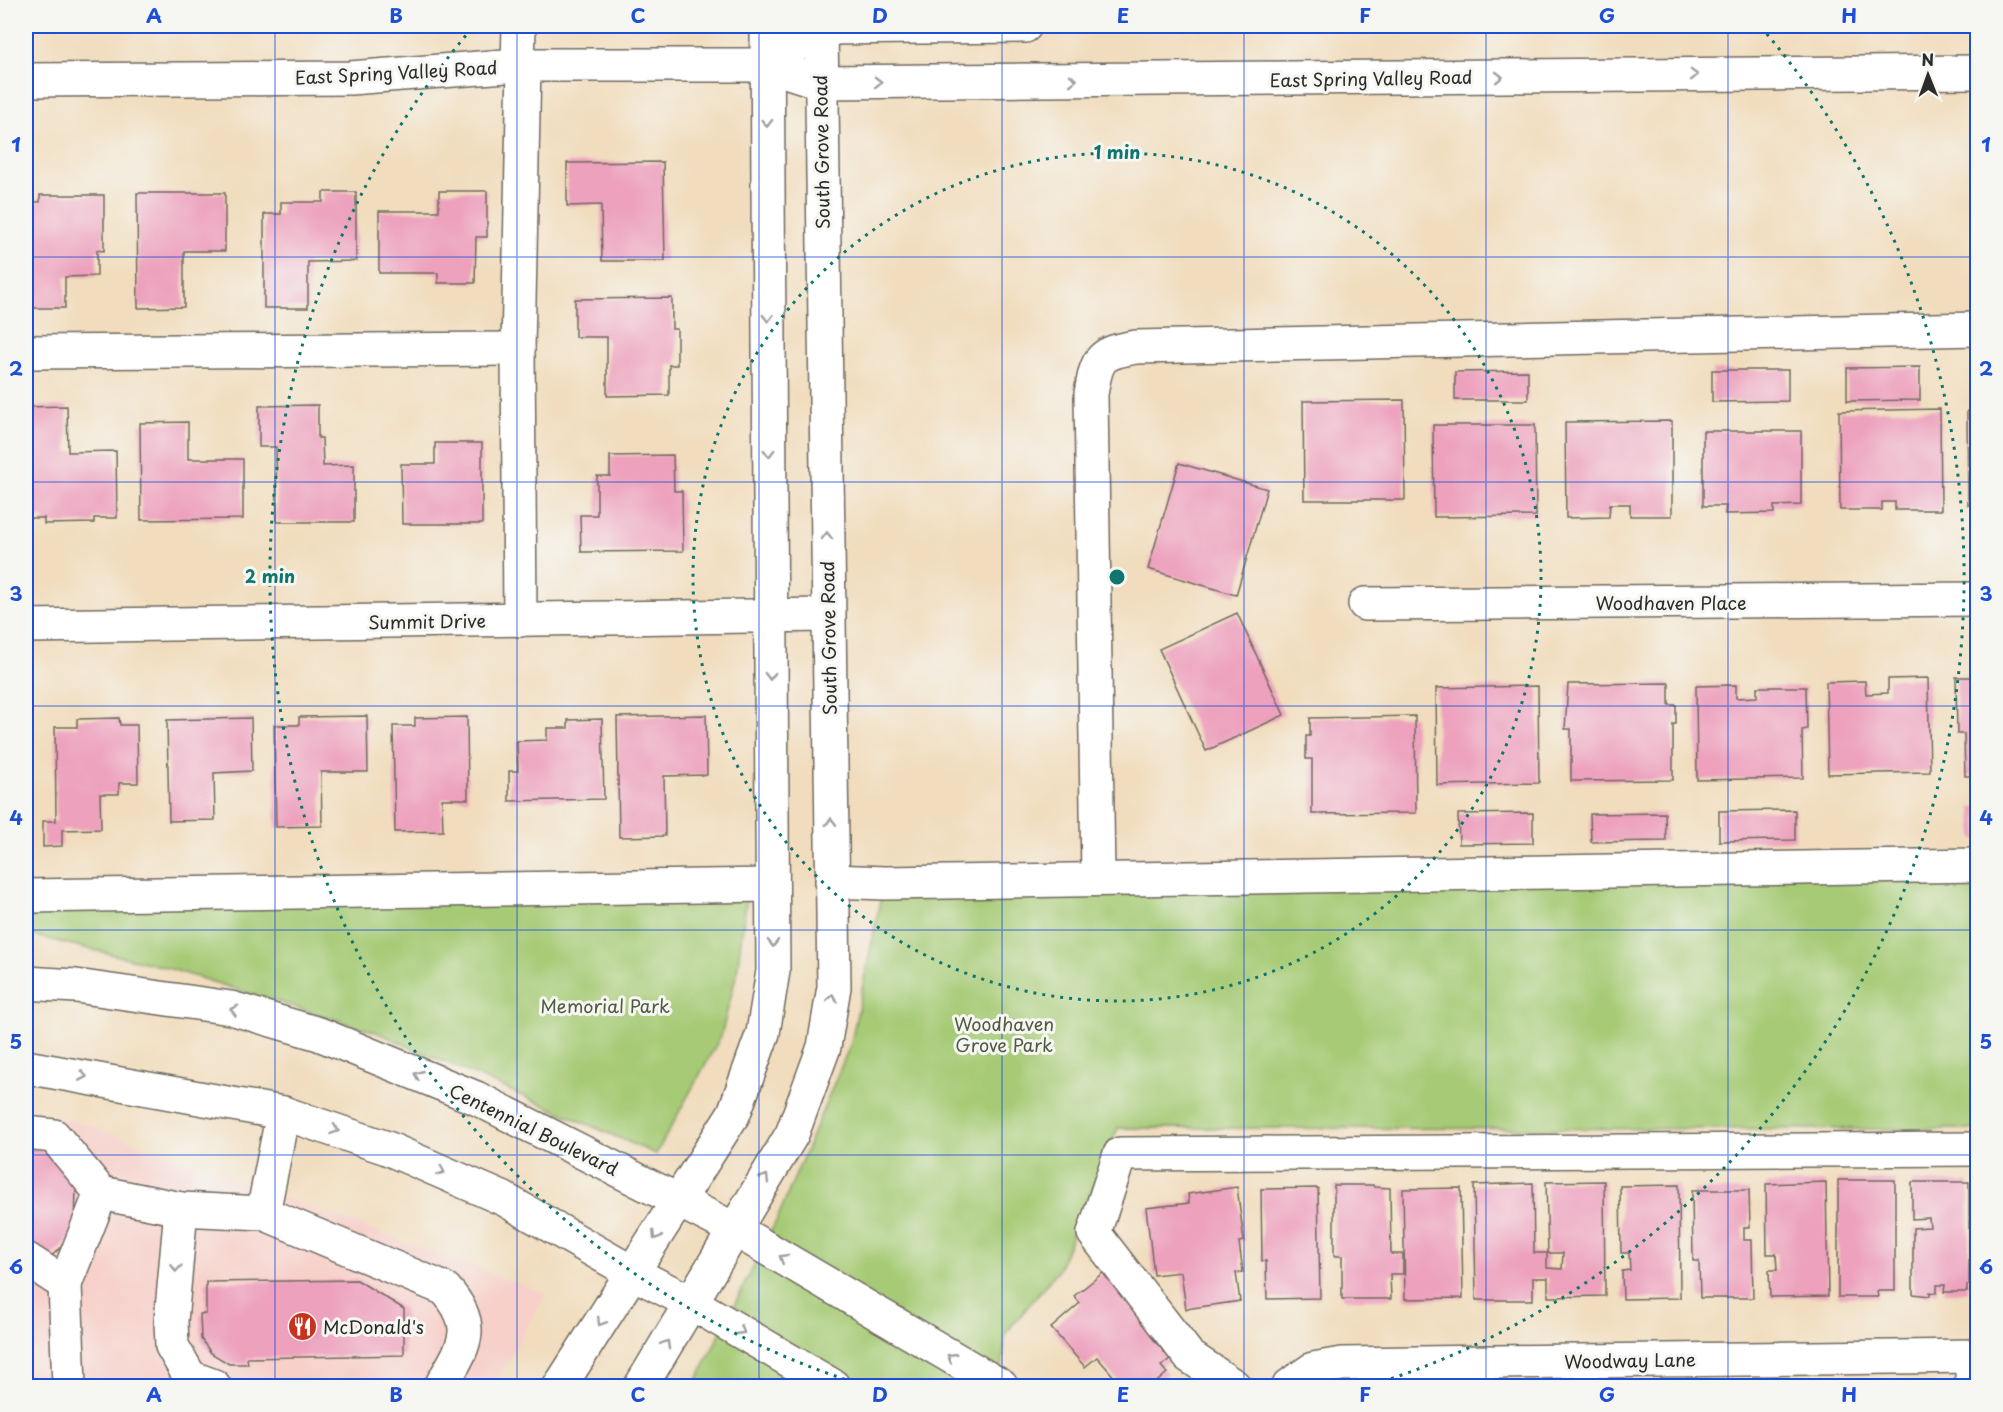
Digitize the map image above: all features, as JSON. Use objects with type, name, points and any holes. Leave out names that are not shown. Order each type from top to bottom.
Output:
[{"type":"main road","points":[[519,26],[521,65],[518,348],[520,620]]},
{"type":"main road","points":[[560,1386],[734,1113],[763,1033],[773,971],[767,26]]},
{"type":"main road","points":[[767,65],[821,27],[1025,26]]},
{"type":"main road","name":"South Grove Road","points":[[641,1386],[792,1134],[824,1047],[834,987],[821,27]]},
{"type":"main road","name":"East Spring Valley Road","points":[[26,80],[350,78],[521,65],[767,65],[820,82],[1977,72]]},
{"type":"main road","points":[[1098,878],[1091,394],[1099,362],[1111,351],[1148,347],[1977,329]]},
{"type":"main road","points":[[26,352],[518,348]]},
{"type":"main road","name":"Woodhaven Place","points":[[1365,604],[1977,599]]},
{"type":"main road","name":"Summit Drive","points":[[26,626],[770,618],[828,615]]},
{"type":"main road","points":[[832,881],[885,883],[1977,865]]},
{"type":"main road","points":[[26,896],[772,885]]},
{"type":"main road","name":"Centennial Boulevard","points":[[26,983],[76,986],[231,1008],[319,1034],[476,1098],[735,1228],[1001,1386]]},
{"type":"main road","points":[[26,1067],[283,1113],[387,1148],[504,1198],[633,1273],[690,1302],[833,1386]]},
{"type":"main road","points":[[263,1213],[283,1113]]},
{"type":"main road","points":[[26,1133],[54,1136],[100,1193],[181,1209],[263,1213],[445,1289],[459,1304],[466,1321],[466,1342],[441,1386]]},
{"type":"main road","points":[[1234,1386],[1189,1356],[1094,1233],[1120,1154],[1977,1149]]},
{"type":"main road","points":[[69,1386],[65,1284],[100,1193]]},
{"type":"main road","points":[[181,1209],[171,1321],[172,1346],[190,1377],[214,1386]]},
{"type":"main road","points":[[26,1259],[65,1284]]},
{"type":"main road","name":"Woodway Lane","points":[[1289,1386],[1313,1369],[1342,1364],[1514,1375],[1974,1366]]},
{"type":"shaded area","points":[[26,1120],[73,1120],[546,1294],[494,1386],[26,1386]]},
{"type":"green space","name":"Woodhaven Grove Park","points":[[1977,873],[1977,1129],[1118,1128],[1058,1270],[1005,1334],[1001,1386],[694,1386],[778,1217],[851,1043],[883,888]]},
{"type":"green space","name":"Memorial Park","points":[[748,886],[737,972],[721,1036],[656,1154],[376,1032],[161,966],[26,934],[26,896]]},
{"type":"building","points":[[663,162],[665,261],[602,261],[601,205],[567,206],[567,163]]},
{"type":"building","points":[[439,191],[487,191],[487,237],[476,237],[475,283],[438,283],[438,273],[379,273],[379,211],[439,211]]},
{"type":"building","points":[[323,192],[356,192],[356,261],[308,262],[308,308],[264,308],[264,214],[281,214],[281,202],[323,202]]},
{"type":"building","points":[[137,193],[225,193],[225,251],[184,251],[184,307],[138,308]]},
{"type":"building","points":[[40,195],[104,195],[104,251],[97,250],[97,276],[65,277],[65,308],[26,308],[26,202],[40,202]]},
{"type":"building","points":[[672,298],[672,329],[677,329],[677,365],[669,365],[669,395],[607,396],[607,337],[575,337],[575,299]]},
{"type":"building","points":[[1920,367],[1920,400],[1847,401],[1847,368]]},
{"type":"building","points":[[1712,370],[1788,370],[1788,401],[1712,402]]},
{"type":"building","points":[[1528,371],[1528,400],[1455,400],[1455,372]]},
{"type":"building","points":[[1404,400],[1405,500],[1304,500],[1303,401]]},
{"type":"building","points":[[318,405],[318,438],[322,438],[323,466],[354,465],[354,522],[277,522],[276,447],[259,447],[259,406]]},
{"type":"building","points":[[67,406],[68,452],[116,451],[117,518],[94,518],[94,523],[44,524],[44,518],[26,518],[26,407]]},
{"type":"building","points":[[1940,409],[1941,510],[1895,510],[1895,502],[1882,502],[1882,510],[1840,510],[1839,411]]},
{"type":"building","points":[[1967,411],[1978,411],[1978,504],[1968,505]]},
{"type":"building","points":[[1672,421],[1672,516],[1630,516],[1630,504],[1610,504],[1609,517],[1566,518],[1565,422]]},
{"type":"building","points":[[188,422],[188,459],[243,459],[243,519],[141,520],[140,423]]},
{"type":"building","points":[[1433,425],[1535,425],[1536,516],[1434,517]]},
{"type":"building","points":[[1703,431],[1801,431],[1801,505],[1774,506],[1774,513],[1725,514],[1726,506],[1703,506]]},
{"type":"building","points":[[435,443],[482,443],[482,524],[402,524],[401,464],[435,464]]},
{"type":"building","points":[[673,455],[674,491],[682,491],[683,551],[581,552],[580,515],[597,515],[597,476],[610,476],[610,456]]},
{"type":"building","points":[[1179,463],[1267,489],[1236,595],[1148,569]]},
{"type":"building","points":[[1237,613],[1284,715],[1206,751],[1159,649]]},
{"type":"building","points":[[1956,677],[1978,677],[1978,776],[1965,776],[1964,734],[1957,734]]},
{"type":"building","points":[[1928,678],[1930,772],[1828,774],[1826,682],[1865,681],[1866,694],[1888,693],[1888,679]]},
{"type":"building","points":[[1669,683],[1669,705],[1676,705],[1676,724],[1673,724],[1673,780],[1571,781],[1571,729],[1565,729],[1568,684]]},
{"type":"building","points":[[1736,685],[1736,698],[1757,697],[1757,687],[1806,687],[1807,729],[1802,730],[1803,778],[1697,780],[1696,686]]},
{"type":"building","points":[[1538,686],[1539,783],[1437,785],[1436,688]]},
{"type":"building","points":[[706,715],[707,775],[664,776],[665,836],[619,837],[617,717]]},
{"type":"building","points":[[367,716],[368,772],[321,772],[322,826],[276,827],[274,725],[299,725],[299,717]]},
{"type":"building","points":[[1415,716],[1416,813],[1312,814],[1312,759],[1306,759],[1306,736],[1310,736],[1310,718]]},
{"type":"building","points":[[467,717],[468,799],[442,799],[443,831],[395,832],[393,726],[415,726],[415,718]]},
{"type":"building","points":[[119,718],[120,725],[137,725],[138,783],[119,783],[119,794],[100,794],[101,829],[62,830],[62,846],[43,847],[43,821],[56,821],[55,727],[77,727],[77,719]]},
{"type":"building","points":[[251,718],[252,771],[214,773],[215,820],[169,821],[167,720]]},
{"type":"building","points":[[602,719],[604,799],[509,801],[509,771],[518,771],[517,741],[547,740],[547,728],[568,728],[568,720]]},
{"type":"building","points":[[1972,807],[1978,807],[1978,839],[1973,839]]},
{"type":"building","points":[[1795,810],[1795,840],[1719,841],[1719,811]]},
{"type":"building","points":[[1533,813],[1533,843],[1459,844],[1458,814]]},
{"type":"building","points":[[1665,813],[1666,841],[1591,842],[1590,814]]},
{"type":"building","points":[[36,1143],[76,1183],[75,1234],[44,1263],[26,1245],[26,1153]]},
{"type":"building","points":[[1838,1180],[1895,1180],[1895,1291],[1877,1291],[1878,1297],[1838,1297]]},
{"type":"building","points":[[1604,1181],[1605,1296],[1548,1297],[1548,1278],[1533,1278],[1533,1300],[1476,1300],[1474,1185],[1533,1183],[1534,1253],[1547,1253],[1547,1268],[1562,1269],[1563,1253],[1548,1253],[1546,1182]]},
{"type":"building","points":[[1826,1182],[1828,1296],[1770,1297],[1769,1270],[1777,1270],[1776,1254],[1767,1254],[1766,1184]]},
{"type":"building","points":[[1912,1182],[1969,1182],[1969,1285],[1967,1285],[1967,1292],[1944,1292],[1945,1285],[1937,1285],[1937,1293],[1930,1292],[1930,1296],[1913,1294],[1913,1228],[1930,1227],[1929,1218],[1912,1219]]},
{"type":"building","points":[[1334,1185],[1373,1185],[1390,1188],[1391,1254],[1403,1254],[1403,1274],[1390,1274],[1391,1299],[1342,1299],[1342,1256],[1334,1256]]},
{"type":"building","points":[[1679,1185],[1680,1298],[1623,1299],[1622,1271],[1630,1270],[1629,1253],[1621,1253],[1620,1186]]},
{"type":"building","points":[[1237,1187],[1244,1241],[1239,1242],[1243,1272],[1236,1273],[1240,1301],[1186,1309],[1181,1272],[1154,1275],[1146,1208],[1189,1203],[1188,1194]]},
{"type":"building","points":[[1318,1188],[1320,1298],[1267,1299],[1266,1261],[1262,1261],[1261,1189]]},
{"type":"building","points":[[1461,1188],[1463,1298],[1405,1299],[1403,1189]]},
{"type":"building","points":[[1692,1190],[1749,1190],[1750,1227],[1744,1227],[1744,1240],[1752,1240],[1753,1298],[1700,1298],[1699,1261],[1693,1261]]},
{"type":"building","points":[[1109,1268],[1160,1329],[1151,1336],[1170,1359],[1161,1366],[1167,1373],[1152,1386],[1147,1383],[1143,1386],[1122,1386],[1097,1357],[1085,1367],[1051,1328],[1080,1303],[1074,1296]]},
{"type":"building","name":"McDonald's","points":[[357,1280],[404,1309],[404,1355],[247,1358],[248,1364],[229,1364],[211,1353],[201,1339],[200,1314],[206,1314],[206,1282]]},
{"type":"place","name":"McDonald's","points":[[302,1326]]}]
